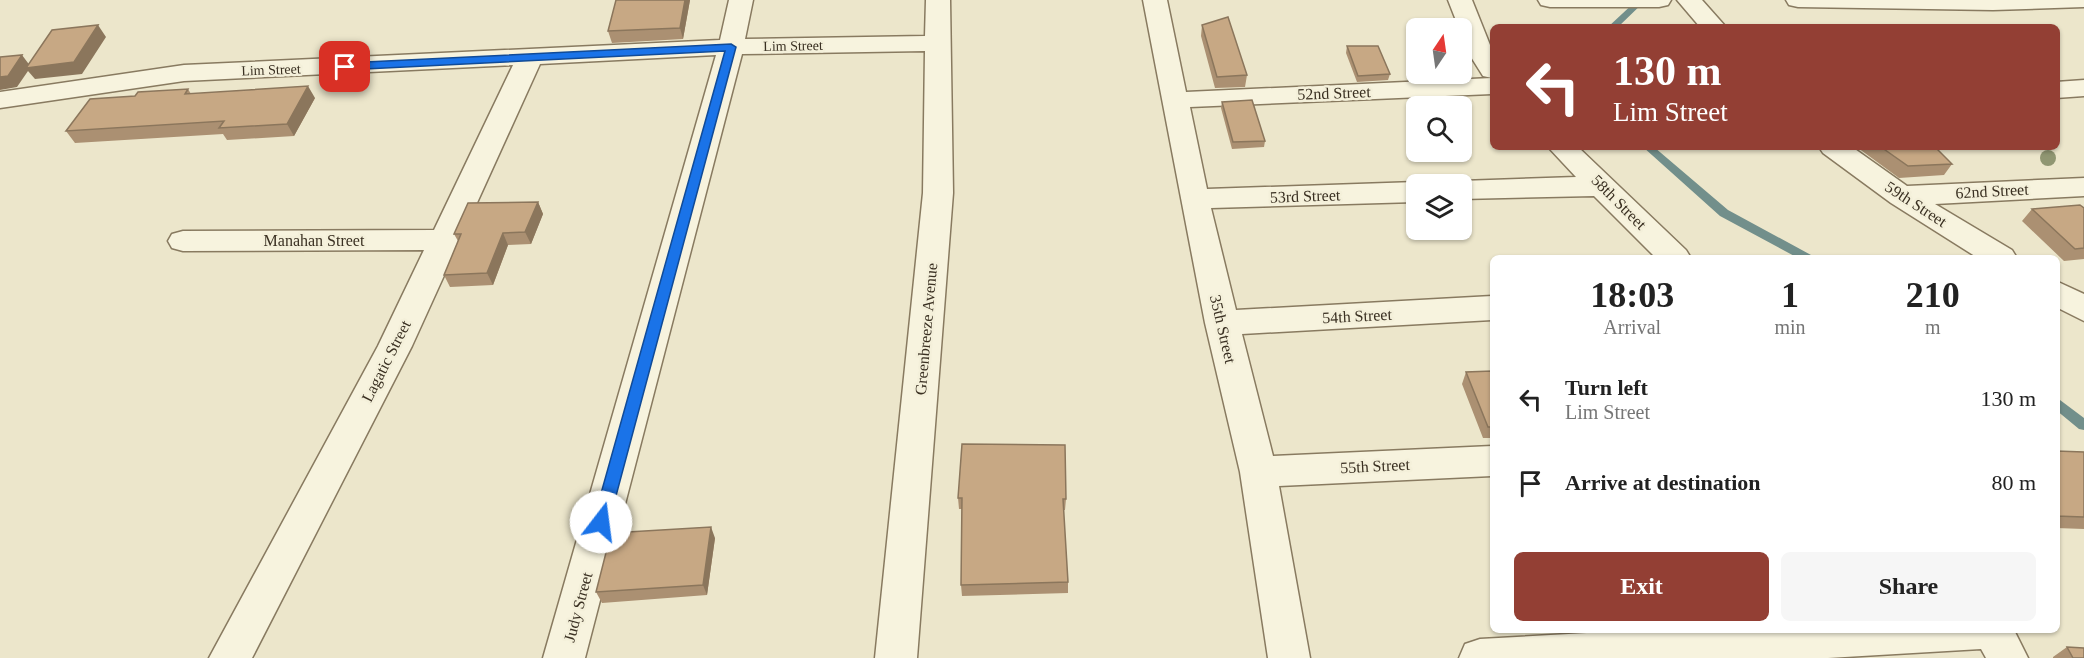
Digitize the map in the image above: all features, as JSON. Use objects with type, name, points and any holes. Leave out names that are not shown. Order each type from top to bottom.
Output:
[{"type":"street","name":"Judy Street","points":[[564,658],[731,47],[741,0]]},
{"type":"street","name":"Greenbreeze Avenue","points":[[896,658],[938,193],[940,43],[938,0]]},
{"type":"street","name":"35th Street","points":[[1155,0],[1221,323],[1258,472],[1289,658]]},
{"type":"street","points":[[1460,0],[1479,49],[1490,67]]},
{"type":"street","points":[[1550,0],[1625,2],[1659,0]]},
{"type":"street","points":[[1689,0],[1711,24]]},
{"type":"street","points":[[1798,0],[1993,3],[2084,0]]},
{"type":"street","name":"Lim Street","points":[[0,100],[184,73],[529,59],[731,47],[940,43]]},
{"type":"street","name":"Lagatic Street","points":[[230,658],[394,346],[529,59]]},
{"type":"street","name":"52nd Street","points":[[1176,100],[1490,86]]},
{"type":"street","points":[[2060,90],[2084,88]]},
{"type":"street","name":"58th Street","points":[[1565,150],[1672,255]]},
{"type":"street","name":"59th Street","points":[[1837,150],[1901,196],[1996,255]]},
{"type":"street","points":[[1472,190],[1603,186]]},
{"type":"street","name":"62nd Street","points":[[1901,196],[2084,187]]},
{"type":"street","name":"53rd Street","points":[[1194,199],[1406,192]]},
{"type":"street","name":"Manahan Street","points":[[183,241],[445,240]]},
{"type":"street","points":[[2060,294],[2084,309]]},
{"type":"street","name":"54th Street","points":[[1221,323],[1490,308]]},
{"type":"street","name":"55th Street","points":[[1258,472],[1490,461]]},
{"type":"street","points":[[1480,658],[1938,633]]},
{"type":"street","points":[[1994,633],[2007,658]]},
{"type":"building","points":[[616,0],[685,0],[680,28],[608,31]]},
{"type":"building","points":[[1228,17],[1247,75],[1217,77],[1202,25]]},
{"type":"building","points":[[98,25],[74,62],[26,68],[52,30]]},
{"type":"building","points":[[1347,46],[1378,46],[1390,74],[1358,76]]},
{"type":"building","points":[[22,55],[8,76],[0,77],[0,57]]},
{"type":"building","points":[[308,86],[287,124],[219,128],[224,121],[66,131],[90,99],[135,96],[138,92],[188,89],[185,94]]},
{"type":"building","points":[[1252,100],[1265,141],[1233,142],[1222,102]]},
{"type":"building","points":[[1885,150],[1938,150],[1952,164],[1908,166]]},
{"type":"building","points":[[538,202],[525,232],[503,233],[487,273],[444,275],[461,234],[454,234],[468,203]]},
{"type":"building","points":[[2080,205],[2084,208],[2084,248],[2075,249],[2032,209]]},
{"type":"building","points":[[1490,371],[1490,427],[1488,427],[1466,372]]},
{"type":"building","points":[[962,444],[1065,445],[1066,499],[1063,499],[1068,582],[961,585],[962,498],[958,498]]},
{"type":"building","points":[[2060,451],[2084,452],[2084,517],[2060,516]]},
{"type":"building","points":[[711,527],[703,585],[596,592],[611,533]]},
{"type":"building","points":[[2067,647],[2084,648],[2084,658],[2073,658]]},
{"type":"waterway","points":[[1616,24],[1642,0]]},
{"type":"waterway","points":[[1651,150],[1724,213],[1801,255]]},
{"type":"waterway","points":[[2060,405],[2084,425]]},
{"type":"route","points":[[345,67],[731,47],[601,522]]}]
